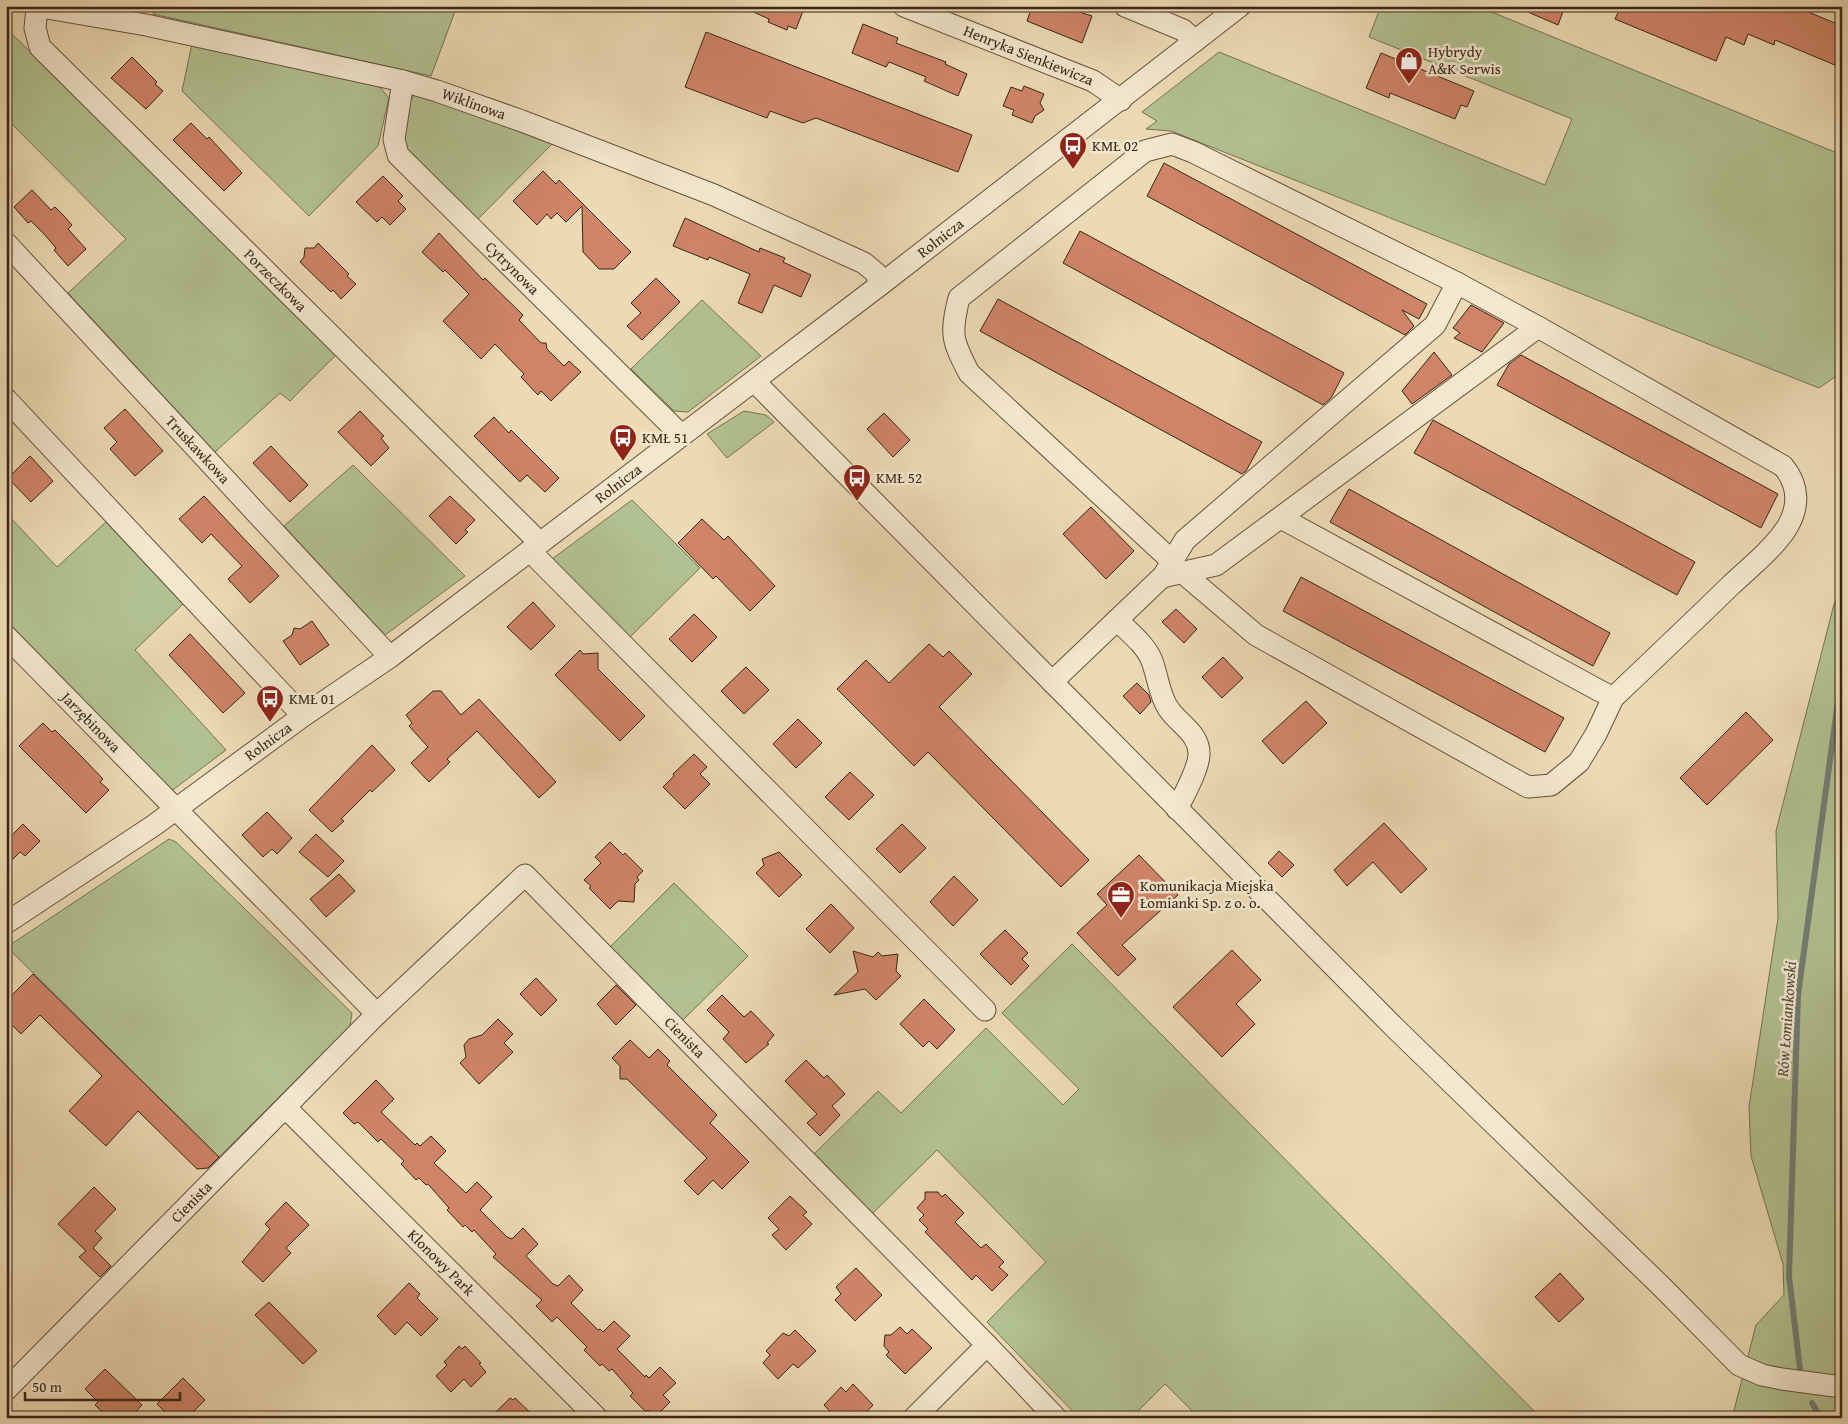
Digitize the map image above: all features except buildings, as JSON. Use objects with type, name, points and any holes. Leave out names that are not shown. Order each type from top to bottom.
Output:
[{"type":"street","name":"Wiklinowa","points":[[36,6],[146,26],[403,81],[513,118],[714,195],[864,263],[876,273],[880,285]]},
{"type":"street","name":"Porzeczkowa","points":[[36,6],[35,28],[40,48],[535,547],[985,1010]]},
{"type":"street","name":"Henryka Sienkiewicza","points":[[904,6],[1092,80],[1121,100]]},
{"type":"street","points":[[1124,6],[1182,30],[1195,41]]},
{"type":"street","name":"Rolnicza","points":[[6,923],[176,809],[303,716],[390,657],[880,285],[1240,6]]},
{"type":"street","name":"Cytrynowa","points":[[403,81],[394,139],[398,155],[681,435]]},
{"type":"street","points":[[1172,144],[1193,152],[1457,283],[1538,327],[1783,466],[1792,477],[1797,490],[1795,510],[1786,529],[1761,556],[1614,698],[1579,762],[1551,784],[1528,786],[1256,635],[1172,570],[969,373],[954,343],[954,320],[959,298],[1145,151],[1172,144]]},
{"type":"street","name":"Truskawkowa","points":[[6,243],[390,657]]},
{"type":"street","points":[[1052,682],[1172,570],[1185,540],[1435,325],[1457,283]]},
{"type":"street","points":[[1172,570],[1216,565],[1538,327]]},
{"type":"street","points":[[754,381],[1395,1028],[1656,1281],[1739,1365],[1762,1375],[1842,1387]]},
{"type":"street","points":[[6,400],[303,716]]},
{"type":"street","points":[[1281,518],[1614,698]]},
{"type":"street","points":[[1117,620],[1152,659],[1162,696],[1169,710],[1188,728],[1197,744],[1199,756],[1177,809]]},
{"type":"street","name":"Jarzębinowa","points":[[6,636],[176,809]]},
{"type":"street","points":[[176,809],[377,1014]]},
{"type":"street","name":"Cienista","points":[[6,1390],[377,1014],[525,875],[987,1345]]},
{"type":"street","name":"Klonowy Park","points":[[286,1108],[596,1418]]},
{"type":"street","points":[[914,1418],[987,1345],[1056,1418]]},
{"type":"green space","points":[[156,6],[457,6],[431,76],[153,14]]},
{"type":"green space","points":[[1381,6],[1477,6],[1842,155],[1842,372],[1819,388],[1171,131],[1146,129],[1157,121],[1142,112],[1219,52],[1545,185],[1572,119],[1369,37]]},
{"type":"green space","points":[[6,28],[337,354],[290,401],[280,393],[215,452],[68,293],[126,239],[6,118]]},
{"type":"green space","points":[[192,44],[379,86],[389,98],[378,146],[309,216],[182,91]]},
{"type":"green space","points":[[416,93],[552,144],[478,219],[401,143],[409,102]]},
{"type":"green space","points":[[702,300],[761,356],[688,412],[674,411],[631,369]]},
{"type":"green space","points":[[744,411],[766,415],[774,422],[727,458],[707,434]]},
{"type":"green space","points":[[353,465],[465,576],[385,635],[284,526]]},
{"type":"green space","points":[[632,500],[700,568],[629,638],[552,559]]},
{"type":"green space","points":[[6,513],[57,567],[106,522],[183,604],[135,650],[226,750],[170,792],[6,622]]},
{"type":"green space","points":[[1842,592],[1842,1418],[1732,1418],[1756,1325],[1784,1295],[1783,1264],[1751,1156],[1749,1107],[1778,918],[1776,831],[1834,604]]},
{"type":"green space","points":[[169,839],[176,842],[352,1013],[350,1026],[219,1157],[7,947]]},
{"type":"green space","points":[[674,883],[748,956],[681,1022],[608,949]]},
{"type":"green space","points":[[1072,944],[1541,1418],[1199,1418],[1165,1384],[1131,1418],[1079,1418],[987,1322],[1046,1262],[937,1150],[871,1215],[813,1155],[878,1091],[901,1113],[986,1028],[1063,1105],[1079,1089],[1002,1013]]},
{"type":"waterway","name":"Rów Łomiankowski","points":[[1800,1369],[1789,1276],[1798,995],[1842,672]]},
{"type":"waterway","name":"Rów Łomiankowski","points":[[1812,1403],[1821,1418]]},
{"type":"place","name":"Hybrydy A&K Serwis","points":[[1409,85]]},
{"type":"place","name":"KMŁ 02","points":[[1073,170]]},
{"type":"place","name":"KMŁ 51","points":[[623,462]]},
{"type":"place","name":"KMŁ 52","points":[[857,502]]},
{"type":"place","name":"KMŁ 01","points":[[270,723]]},
{"type":"place","name":"Komunikacja Miejska Łomianki Sp. z o. o.","points":[[1121,919]]}]
